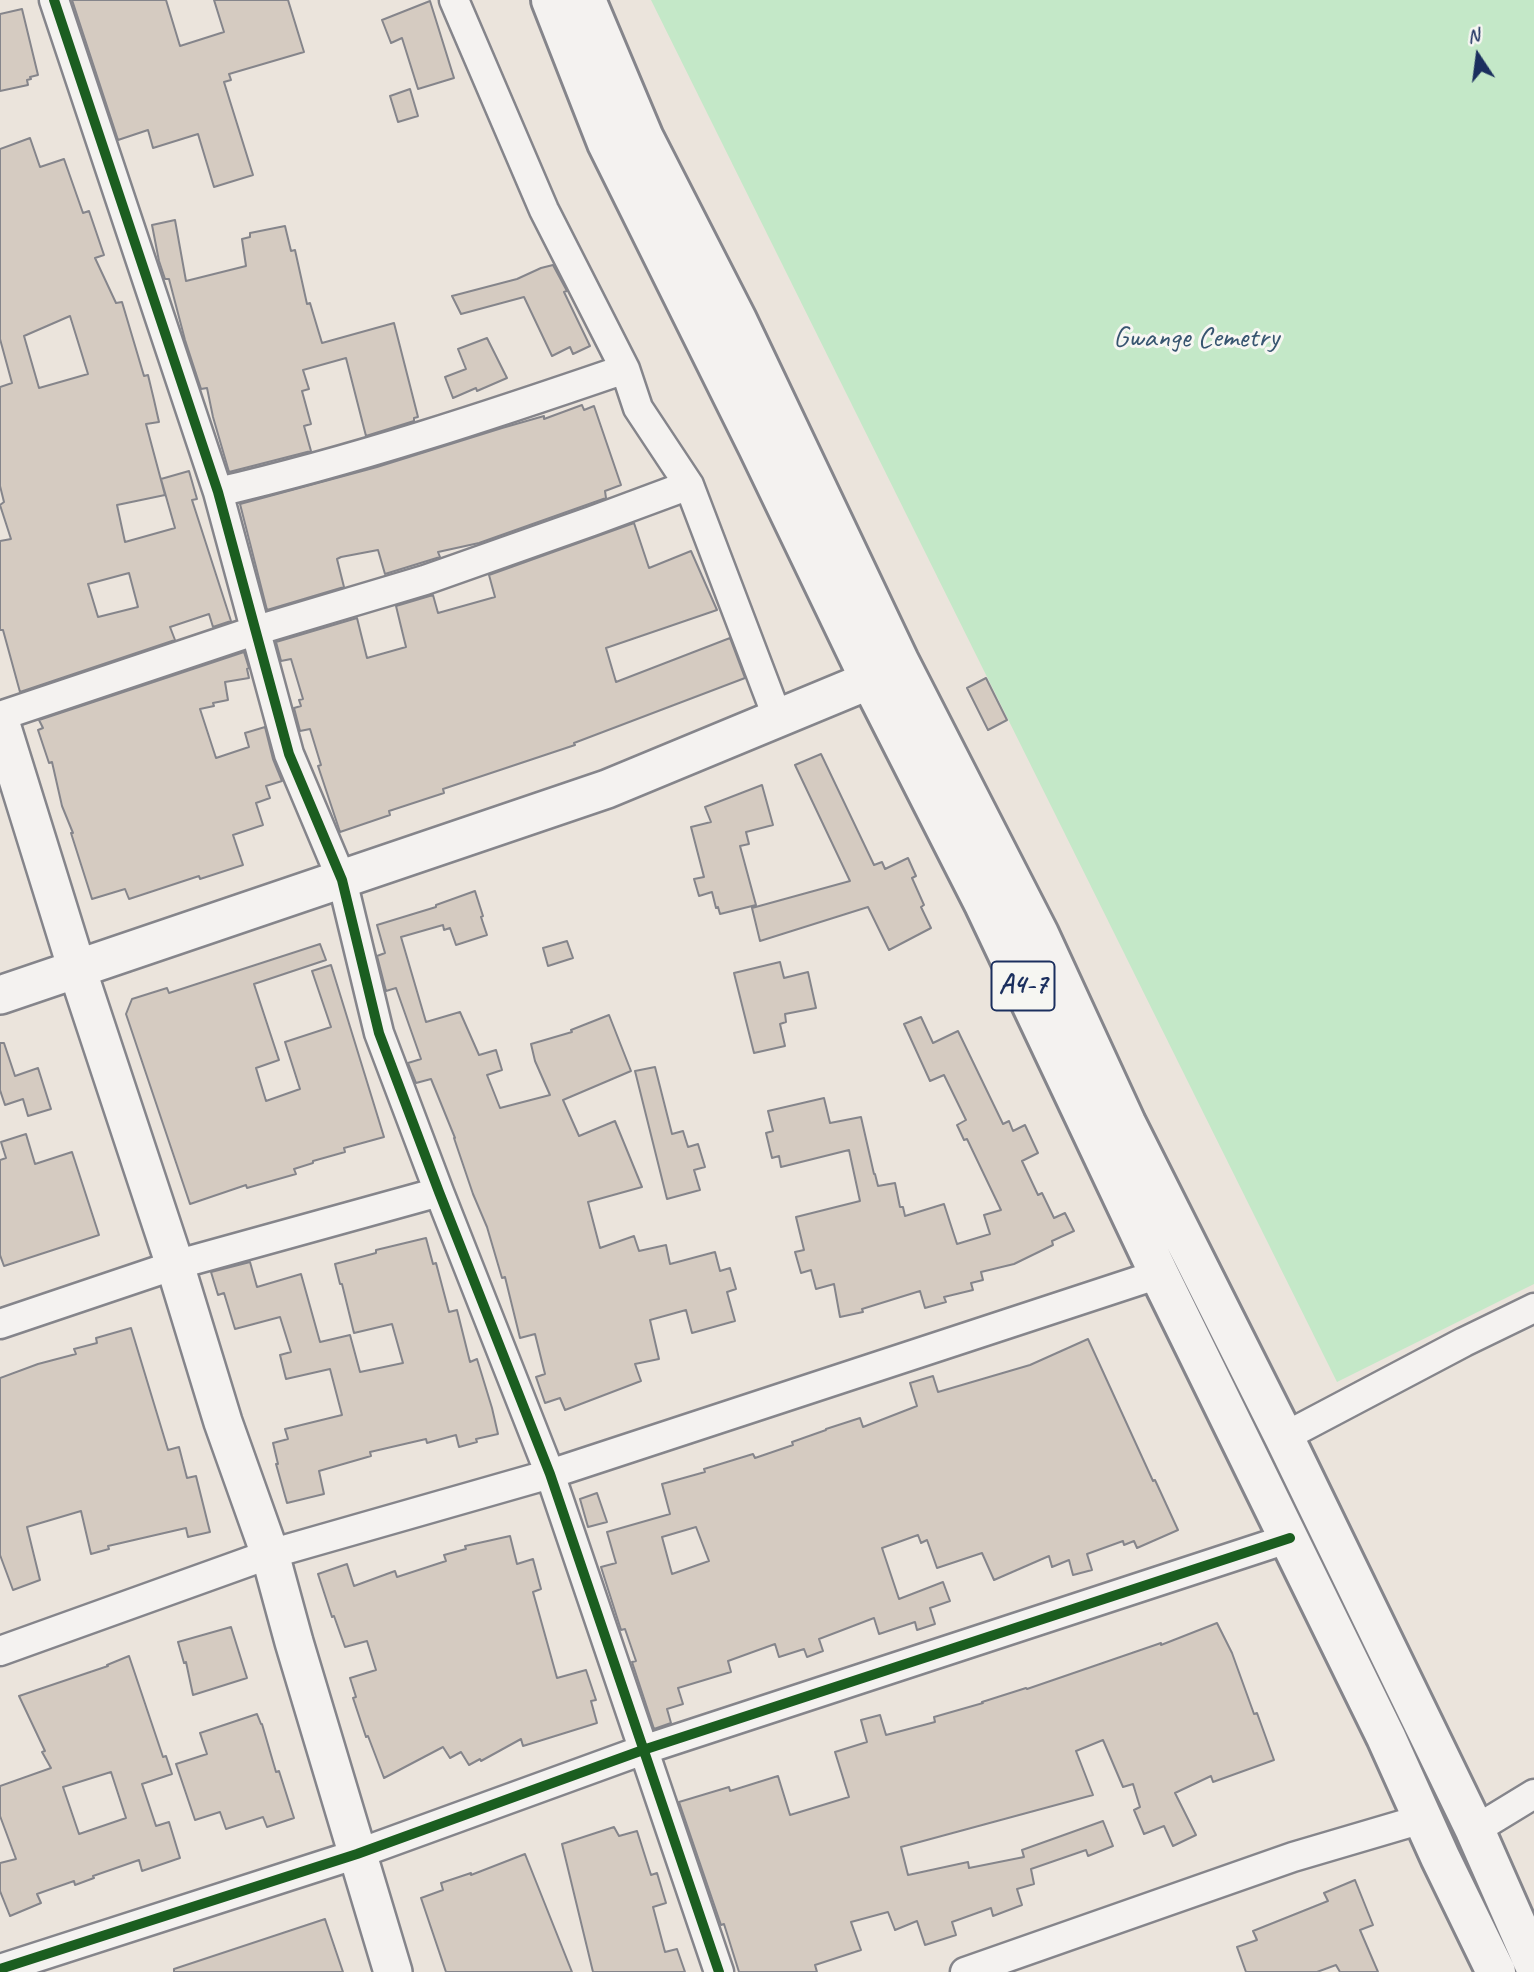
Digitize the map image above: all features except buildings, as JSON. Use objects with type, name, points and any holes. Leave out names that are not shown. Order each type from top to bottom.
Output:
[{"type":"highway","name":"A4-7","points":[[551,0],[607,143],[758,447],[884,671],[1039,934],[1126,1123],[1284,1437],[1475,1830],[1534,1964]]},
{"type":"highway","name":"A4-7","points":[[586,0],[644,138],[737,320],[984,904],[1159,1274],[1386,1737],[1422,1819],[1496,1972]]},
{"type":"main road","points":[[0,995],[607,789],[778,719],[884,671]]},
{"type":"main road","points":[[0,718],[77,969],[175,1265],[223,1422],[270,1554],[393,1972]]},
{"type":"street","points":[[54,0],[218,492],[289,754],[342,880],[379,1033],[550,1475],[719,1972]]},
{"type":"street","points":[[453,0],[544,210],[625,369],[638,408],[689,485],[778,719]]},
{"type":"street","points":[[218,492],[292,475],[488,416],[625,369]]},
{"type":"street","points":[[0,718],[254,631],[425,580],[689,485]]},
{"type":"street","points":[[0,1324],[175,1265],[439,1192]]},
{"type":"street","points":[[0,1651],[270,1554],[550,1475],[1159,1274]]},
{"type":"street","points":[[1284,1437],[1534,1308]]},
{"type":"street","points":[[0,1969],[357,1854],[643,1750],[1290,1538]]},
{"type":"street","points":[[1475,1830],[1534,1794]]},
{"type":"street","points":[[965,1972],[1293,1857],[1422,1819]]},
{"type":"green space","name":"Gwange Cemetry","points":[[651,0],[1534,0],[1534,1284],[1337,1382]]},
{"type":"cycle path","points":[[54,0],[218,492],[289,754],[342,880],[379,1033],[550,1474],[719,1972]]},
{"type":"cycle path","points":[[0,1969],[357,1854],[643,1750],[1290,1538]]}]
